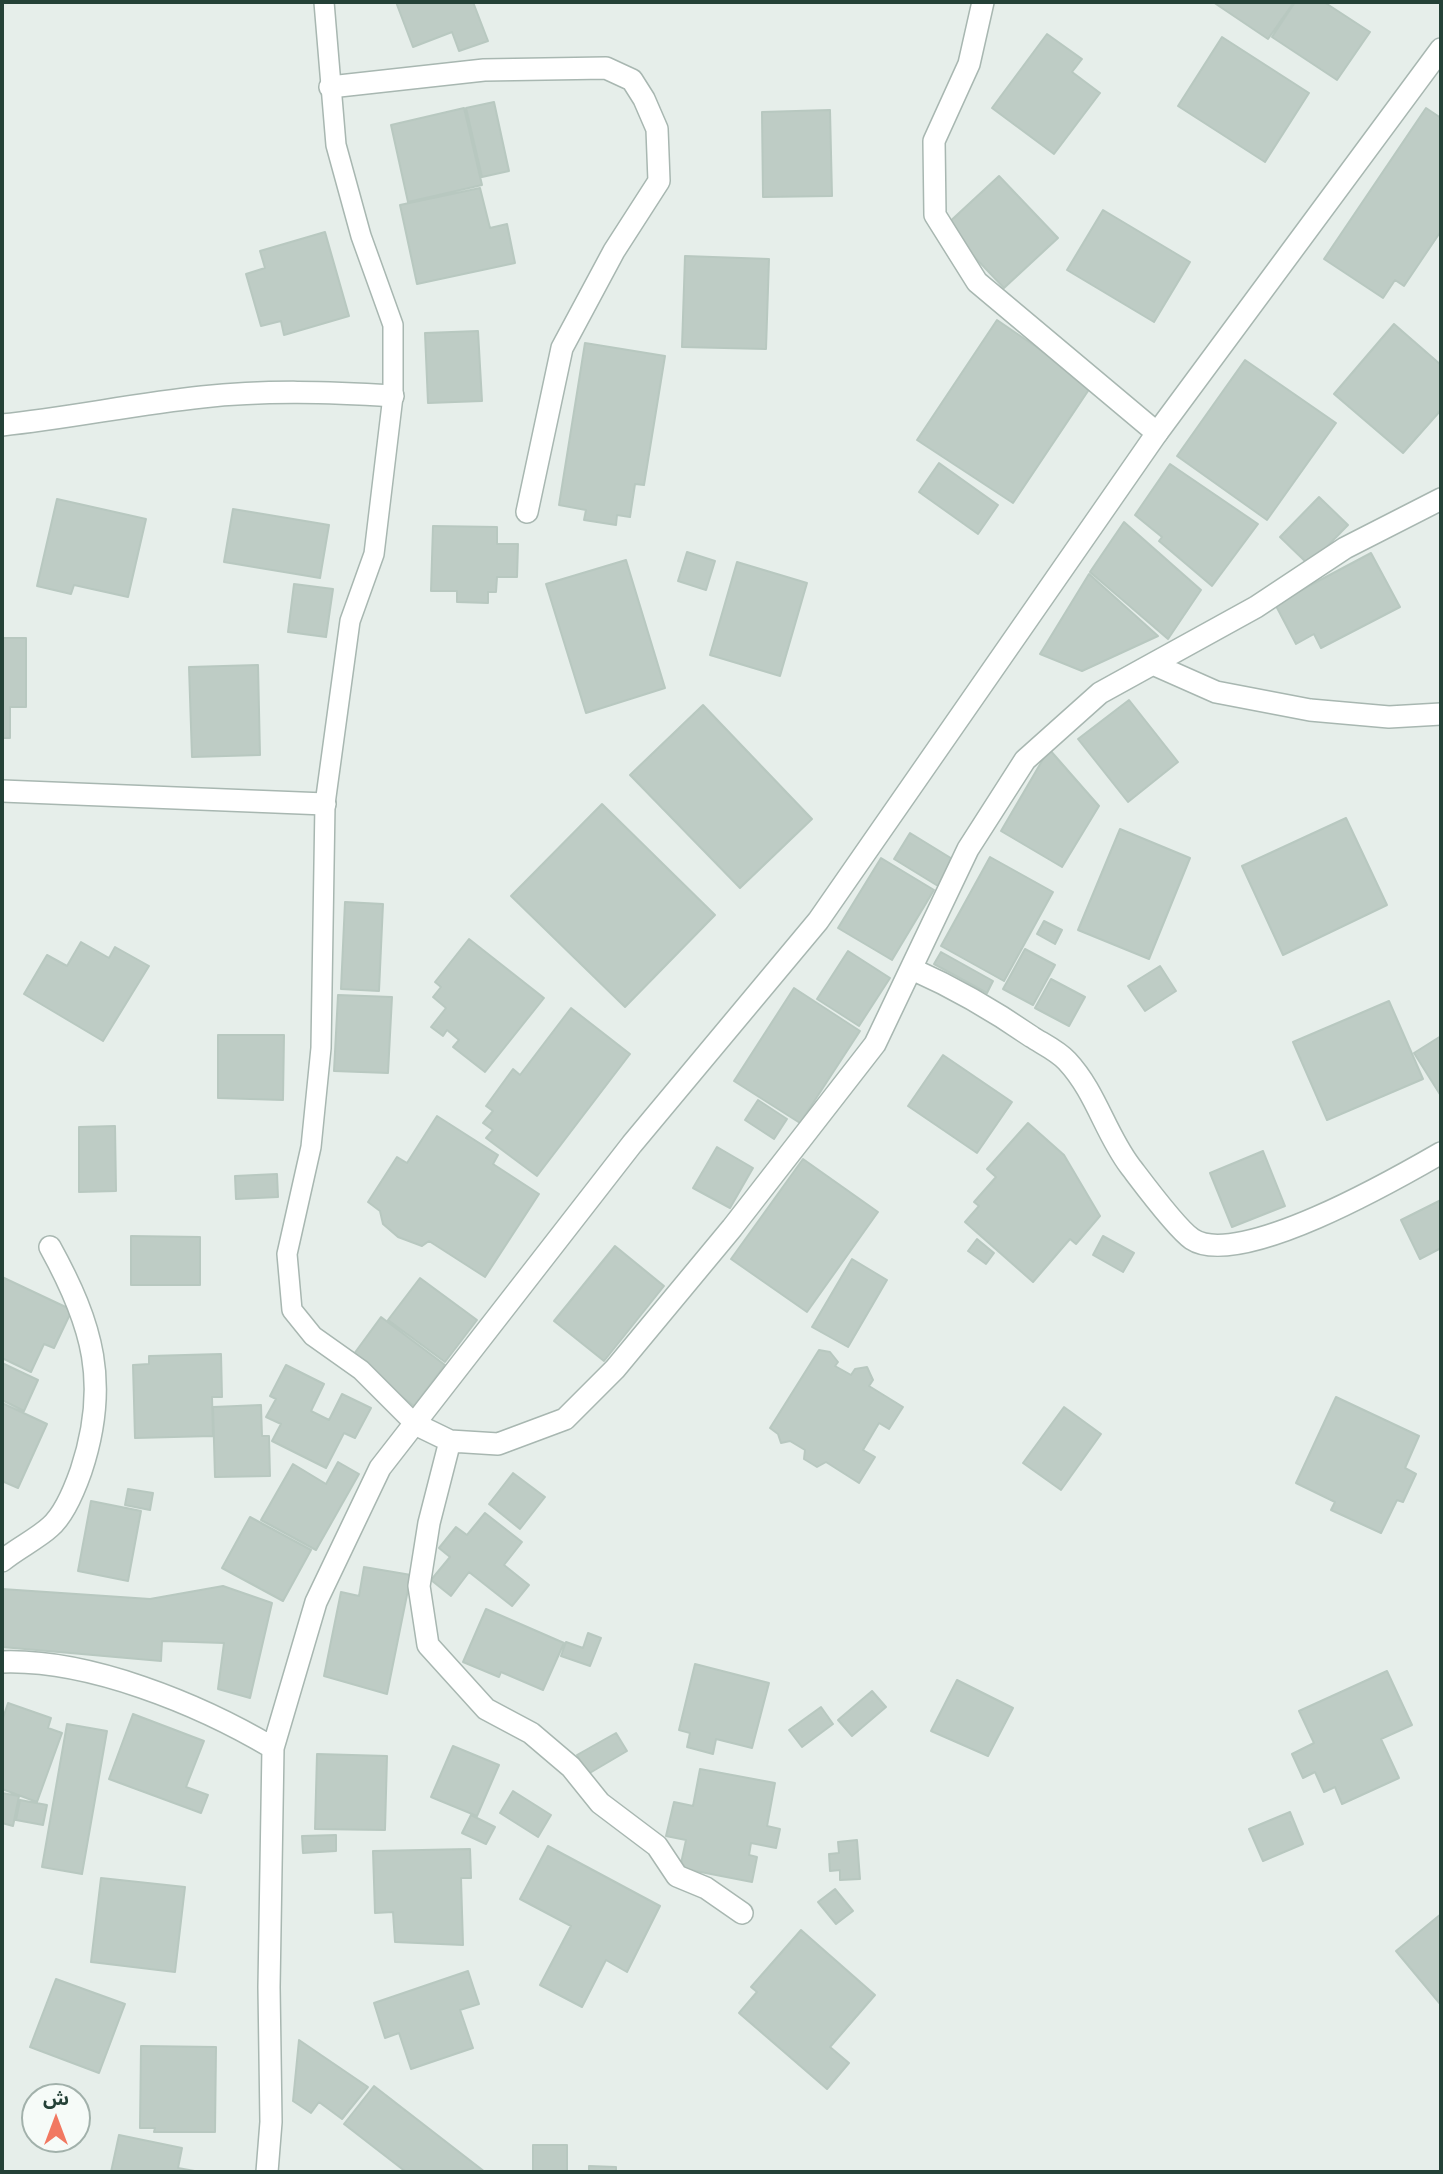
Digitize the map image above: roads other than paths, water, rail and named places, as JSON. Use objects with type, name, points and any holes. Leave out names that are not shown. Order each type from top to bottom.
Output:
[{"type":"street","points":[[983,2],[969,64],[934,141],[935,215],[977,282],[1157,433]]},
{"type":"street","points":[[267,2172],[271,2122],[269,1987],[274,1748],[316,1602],[380,1468],[632,1144],[818,920],[1157,433],[1441,49]]},
{"type":"street","points":[[330,87],[484,70],[606,68],[632,79],[644,99],[657,129],[659,181],[614,251],[562,348],[527,512]]},
{"type":"street","points":[[2,425],[201,397],[317,391],[393,396]]},
{"type":"street","points":[[415,1424],[450,1441],[498,1444],[565,1419],[615,1369],[733,1228],[874,1044],[968,849],[1025,761],[1100,693],[1256,607],[1345,548],[1441,499]]},
{"type":"street","points":[[1155,665],[1216,692],[1310,710],[1389,716],[1441,714]]},
{"type":"street","points":[[2,791],[325,804]]},
{"type":"street","points":[[912,969],[984,1005],[1065,1059],[1089,1088],[1128,1163],[1192,1239],[1212,1247],[1238,1245],[1298,1226],[1390,1183],[1441,1153]]},
{"type":"street","points":[[2,1561],[51,1527],[76,1483],[92,1430],[96,1363],[88,1327],[69,1281],[50,1247]]},
{"type":"street","points":[[450,1441],[429,1523],[419,1586],[428,1646],[486,1709],[531,1733],[571,1767],[600,1803],[657,1846],[677,1876],[706,1888],[742,1913]]},
{"type":"street","points":[[2,1662],[20,1661],[75,1670],[144,1688],[226,1720],[274,1748]]},
{"type":"lane","points":[[324,2],[336,145],[361,236],[393,325],[393,396],[374,555],[350,621],[325,804],[321,1048],[311,1147],[287,1254],[292,1310],[313,1336],[361,1370],[415,1424]]}]
